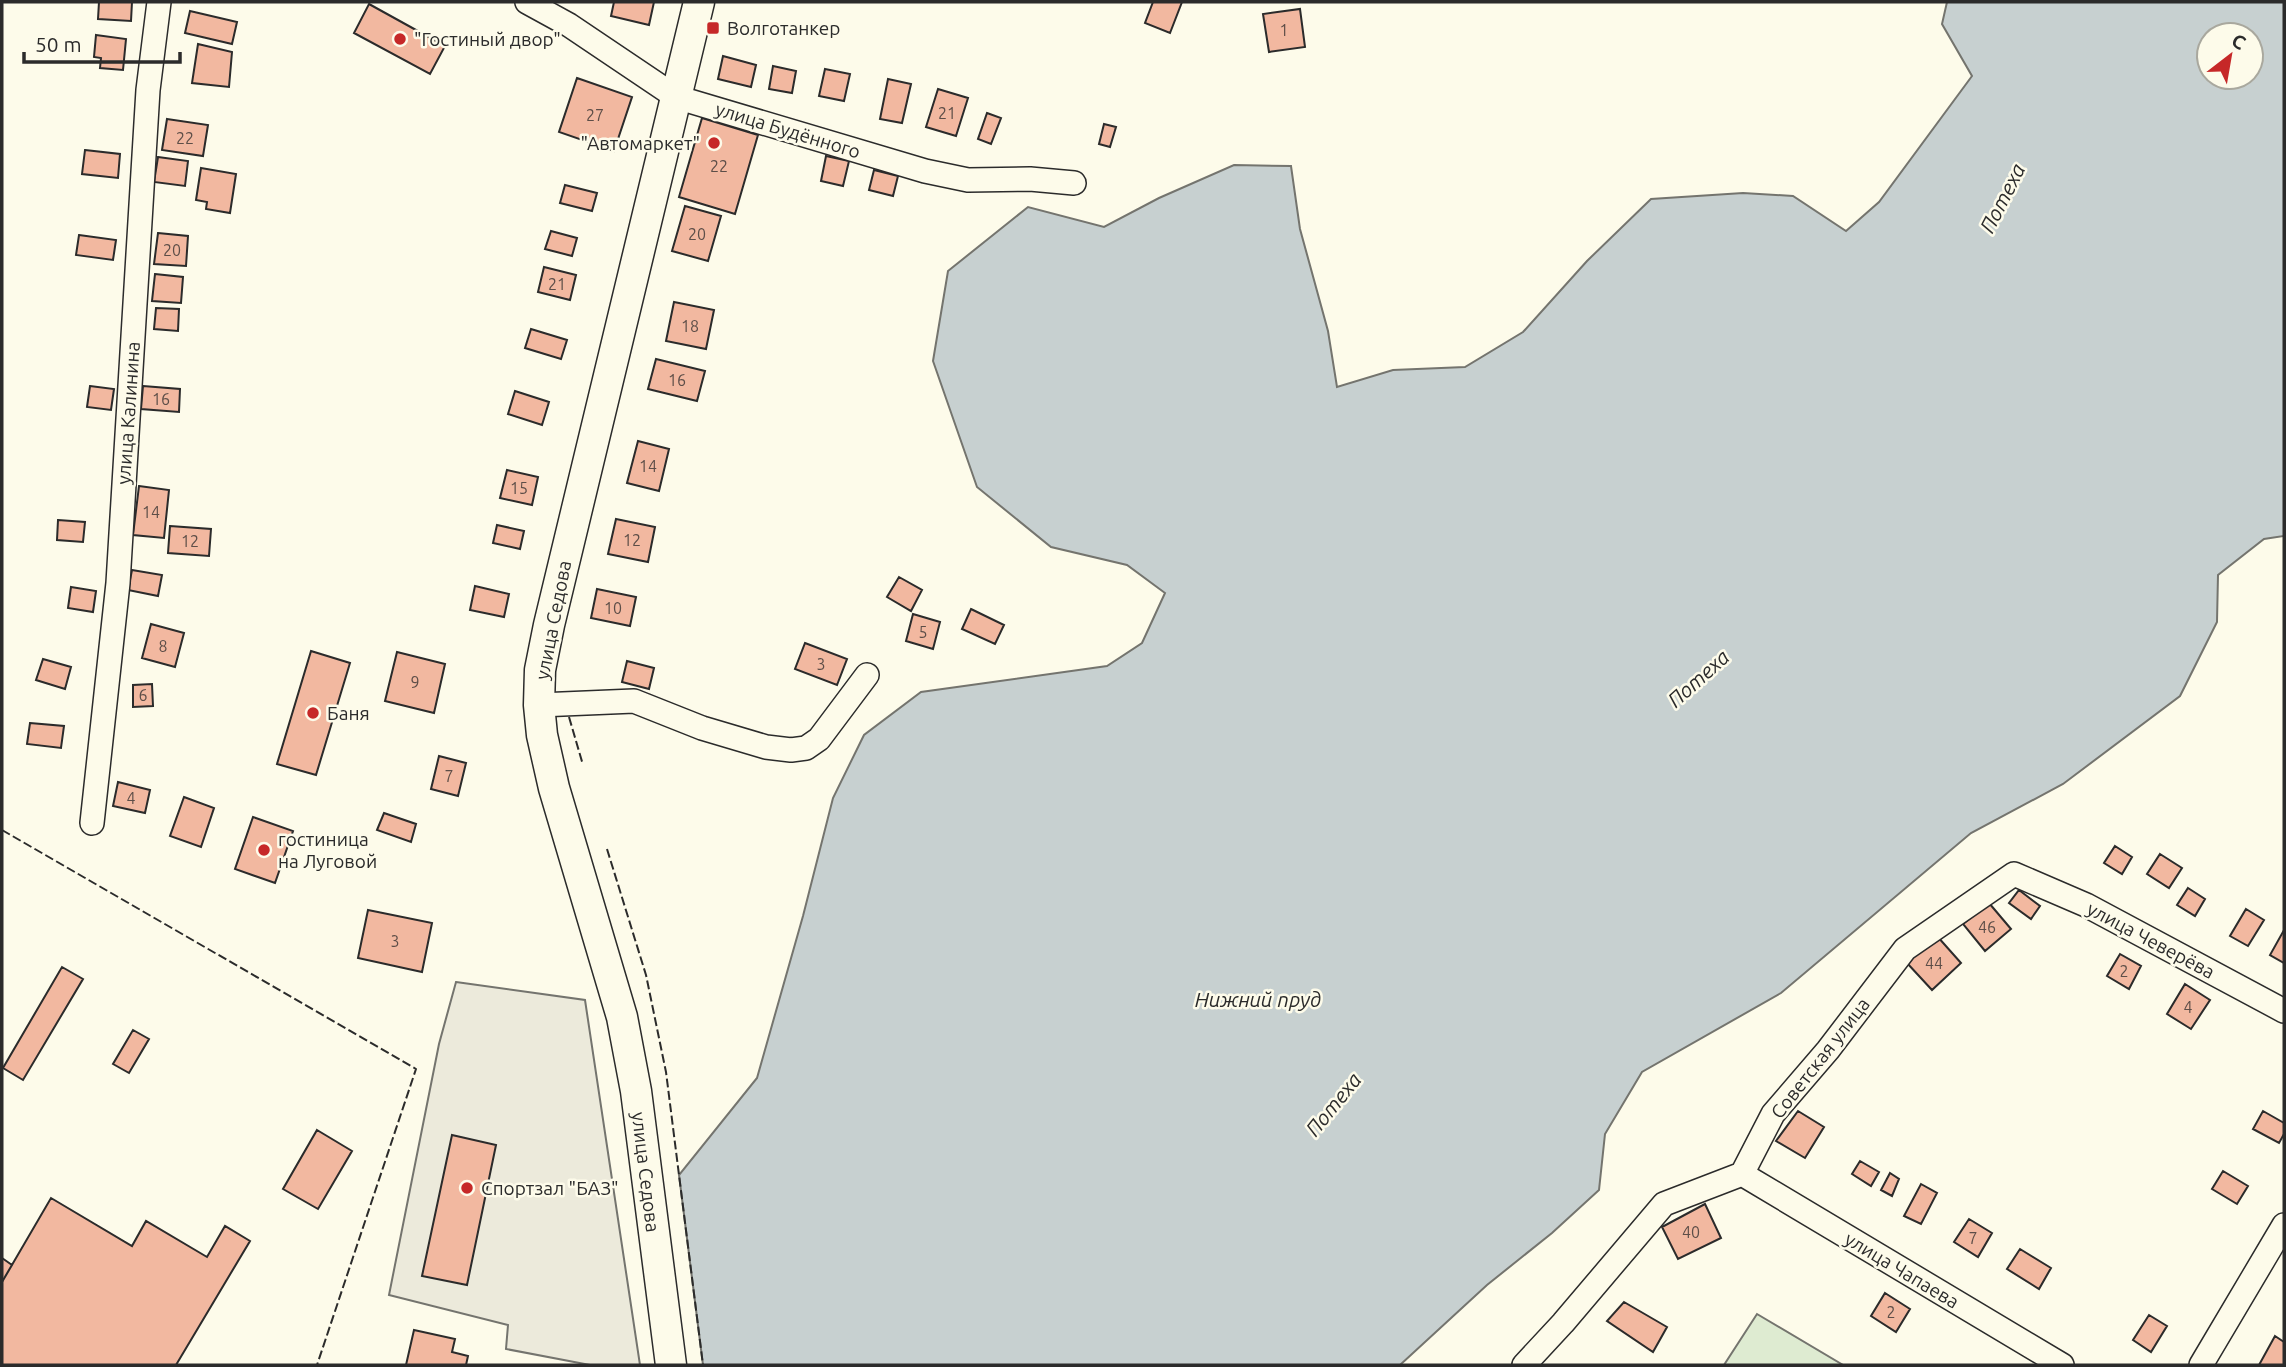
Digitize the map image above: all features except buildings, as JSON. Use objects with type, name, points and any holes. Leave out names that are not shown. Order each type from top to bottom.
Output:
[{"type":"main road","name":"улица Седова","points":[[671,1365],[636,1091],[622,1017],[554,788],[542,735],[539,705],[540,670],[549,625],[699,2]]},
{"type":"street","name":"улица Калинина","points":[[92,823],[118,583],[148,90],[159,2]]},
{"type":"street","name":"улица Будённого","points":[[527,2],[569,25],[676,97],[925,171],[968,180],[1030,179],[1074,183]]},
{"type":"street","points":[[539,705],[634,701],[702,727],[765,747],[791,751],[806,748],[819,740],[867,675]]},
{"type":"street","name":"улица Чеверёва","points":[[2014,874],[2086,905],[2284,1011]]},
{"type":"street","name":"Советская улица","points":[[1742,1174],[1773,1114],[1828,1050],[1905,949],[2014,874]]},
{"type":"street","points":[[1524,1365],[1664,1204],[1742,1174]]},
{"type":"street","name":"улица Чапаева","points":[[1742,1174],[2062,1365]]},
{"type":"street","points":[[2201,1365],[2284,1225]]},
{"type":"green space","points":[[1757,1314],[1843,1365],[1724,1365]]},
{"type":"shaded area","points":[[456,982],[585,1000],[640,1365],[590,1365],[506,1349],[508,1325],[389,1295],[439,1044]]},
{"type":"water","name":"Нижний пруд","points":[[1947,2],[2284,2],[2284,536],[2264,539],[2218,575],[2217,622],[2180,696],[2063,784],[1971,833],[1781,993],[1642,1072],[1605,1134],[1599,1190],[1552,1233],[1487,1285],[1400,1365],[703,1365],[679,1175],[757,1078],[833,798],[864,735],[921,692],[1107,666],[1142,643],[1165,593],[1127,565],[1051,547],[977,487],[933,361],[948,271],[1028,207],[1104,227],[1159,198],[1234,165],[1291,166],[1300,229],[1328,331],[1337,387],[1393,370],[1465,367],[1523,332],[1587,261],[1651,199],[1743,193],[1793,196],[1846,231],[1879,202],[1972,76],[1942,24]]},
{"type":"fence","points":[[569,717],[583,765]]},
{"type":"fence","points":[[2,830],[416,1069],[317,1365]]},
{"type":"fence","points":[[607,849],[646,975],[666,1072],[703,1365]]},
{"type":"place","name":"Волготанкер","points":[[713,28]]},
{"type":"place","name":"\"Гостиный двор\"","points":[[400,39]]},
{"type":"place","name":"\"Автомаркет\"","points":[[714,143]]},
{"type":"place","name":"Баня","points":[[313,713]]},
{"type":"place","name":"гостиница на Луговой","points":[[264,850]]},
{"type":"place","name":"Спортзал \"БАЗ\"","points":[[467,1188]]},
{"type":"water label","name":"Потеха","points":[[2002,198]]},
{"type":"water label","name":"Потеха","points":[[1698,678]]},
{"type":"water label","name":"Потеха","points":[[1333,1104]]}]
